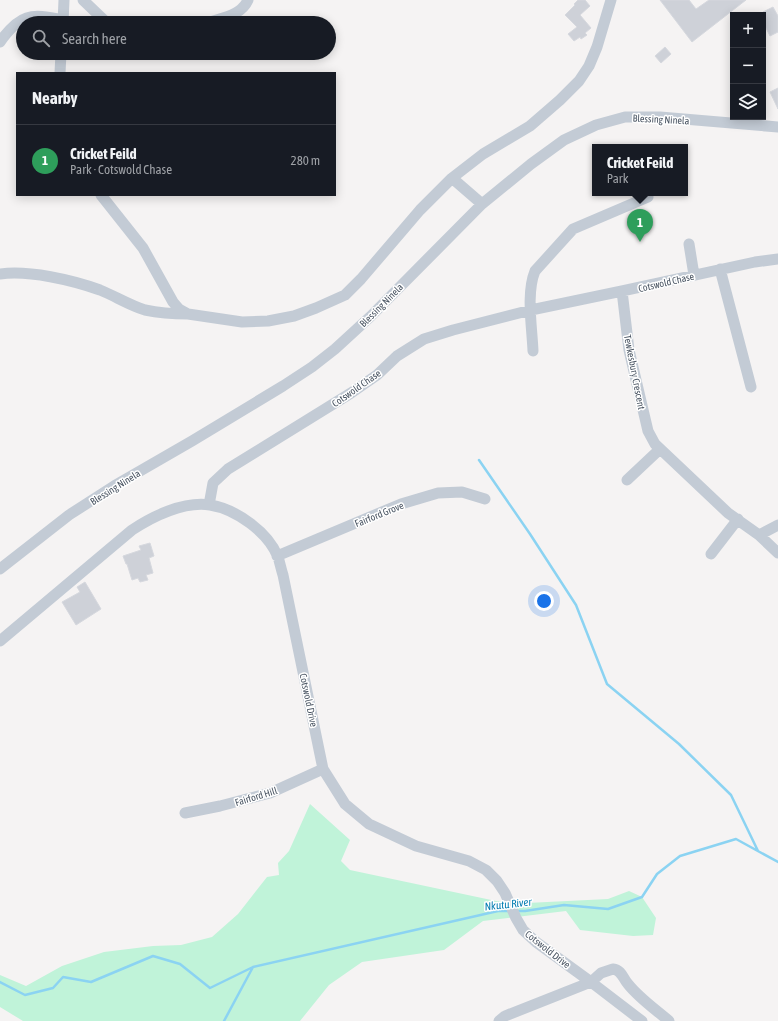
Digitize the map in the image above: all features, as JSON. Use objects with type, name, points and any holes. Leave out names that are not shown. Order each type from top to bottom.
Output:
[{"type":"street","points":[[63,16],[64,0]]},
{"type":"street","points":[[83,0],[100,16]]},
{"type":"street","points":[[226,16],[239,11],[245,6],[248,0]]},
{"type":"street","points":[[0,274],[25,274],[72,281],[99,290],[144,309],[172,314],[188,314],[242,322],[268,321],[294,316],[345,295],[361,279],[420,210],[452,178],[483,154],[530,126],[579,81],[589,66],[597,47],[610,0]]},
{"type":"street","points":[[0,42],[16,24]]},
{"type":"street","points":[[60,72],[61,60]]},
{"type":"street","name":"Blessing Ninela","points":[[0,569],[69,515],[114,486],[244,410],[312,367],[335,349],[371,316],[482,204],[531,164],[564,140],[596,125],[625,117],[660,117],[778,127]]},
{"type":"street","points":[[452,178],[482,204]]},
{"type":"street","points":[[102,196],[143,248],[173,302],[188,314]]},
{"type":"street","points":[[533,351],[531,290],[534,271],[574,229],[648,197]]},
{"type":"street","points":[[689,244],[694,275]]},
{"type":"street","name":"Cotswold Chase","points":[[209,505],[213,484],[228,469],[351,393],[377,375],[397,356],[424,339],[531,310],[778,258]]},
{"type":"street","points":[[720,270],[751,387]]},
{"type":"street","name":"Tewkesbury Crescent","points":[[622,291],[629,350],[648,431],[660,449],[728,513],[759,534],[778,553]]},
{"type":"street","points":[[627,480],[660,449]]},
{"type":"street","name":"Fairford Grove","points":[[277,556],[401,504],[438,493],[462,492],[485,499]]},
{"type":"street","name":"Cotswold Drive","points":[[0,641],[132,530],[158,515],[179,508],[209,505],[228,510],[250,522],[270,543],[277,556],[283,575],[323,769],[345,804],[369,824],[416,846],[469,861],[486,870],[505,892],[523,930],[536,942],[642,1021]]},
{"type":"street","points":[[711,554],[738,520]]},
{"type":"street","points":[[759,534],[778,525]]},
{"type":"street","name":"Fairford Hill","points":[[185,814],[270,793],[323,769]]},
{"type":"street","points":[[498,1021],[591,982],[607,970],[616,969],[620,972],[636,994],[669,1021]]},
{"type":"green space","points":[[310,804],[350,840],[341,861],[350,870],[496,901],[527,903],[608,899],[629,891],[642,897],[656,918],[653,935],[633,936],[580,930],[566,911],[483,921],[444,950],[362,962],[329,985],[300,1021],[23,1021],[0,1007],[0,975],[26,986],[62,966],[104,952],[153,946],[181,945],[212,937],[238,914],[267,877],[279,875],[278,863],[289,851]]},
{"type":"building","points":[[578,0],[585,0],[590,6],[580,15],[591,28],[585,33],[587,35],[574,41],[568,34],[577,27],[565,15]]},
{"type":"building","points":[[660,0],[689,0],[696,9],[709,0],[746,0],[730,12],[692,42]]},
{"type":"building","points":[[773,7],[778,16],[778,32],[770,36],[766,28],[766,12],[763,12]]},
{"type":"building","points":[[665,47],[671,54],[661,63],[655,56]]},
{"type":"building","points":[[778,88],[778,109],[770,92]]},
{"type":"building","points":[[150,543],[154,556],[149,558],[153,573],[146,575],[148,580],[140,582],[138,578],[132,580],[123,556],[141,550],[139,546]]},
{"type":"building","points":[[85,582],[101,609],[76,625],[62,602],[80,592],[77,587]]},
{"type":"waterway","points":[[479,460],[530,534],[576,605],[607,684],[679,744],[731,795],[758,851]]},
{"type":"waterway","name":"Nkutu River","points":[[516,911],[564,905],[608,909],[642,897],[657,874],[680,856],[736,839],[778,862]]},
{"type":"waterway","name":"Nkutu River","points":[[224,1021],[253,967],[498,911],[509,911]]},
{"type":"waterway","points":[[0,982],[25,995],[53,988],[63,977],[91,982],[153,956],[180,964],[210,988],[253,967]]},
{"type":"place","name":"Cricket Feild","points":[[640,242]]}]
